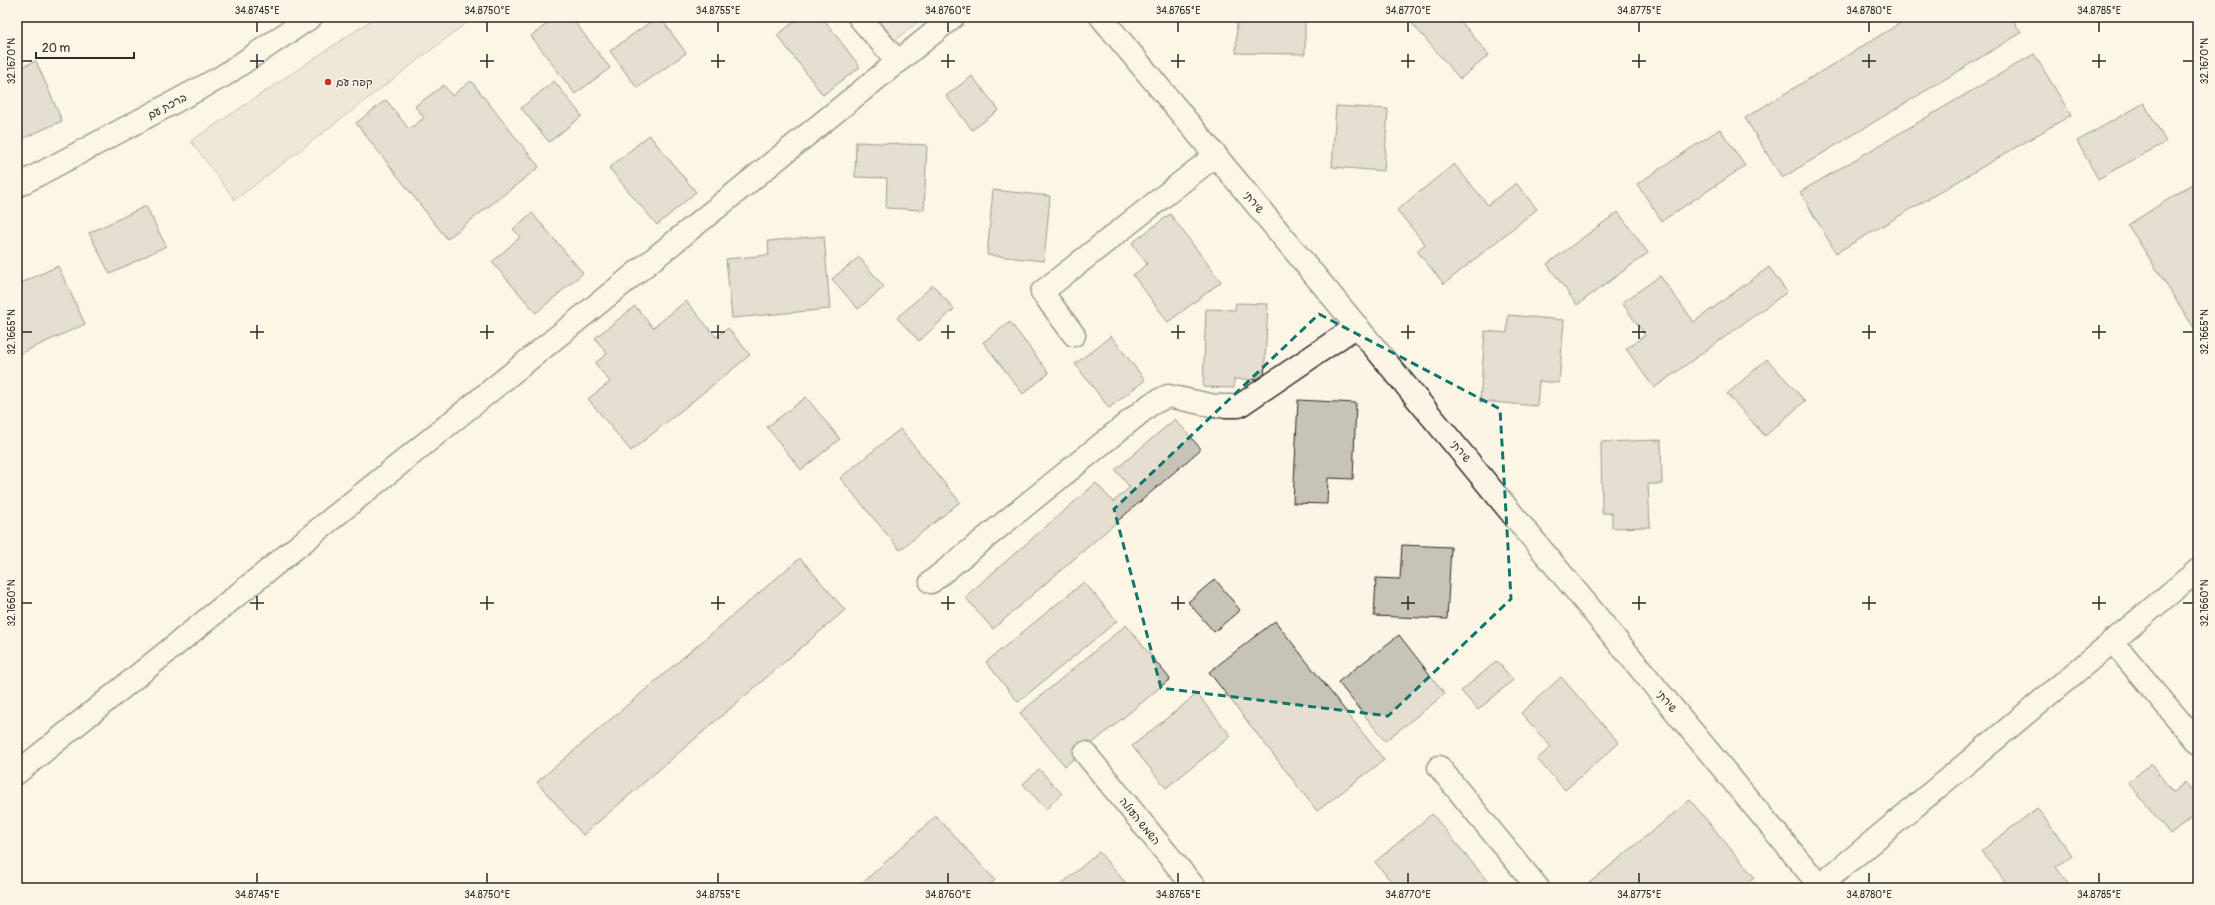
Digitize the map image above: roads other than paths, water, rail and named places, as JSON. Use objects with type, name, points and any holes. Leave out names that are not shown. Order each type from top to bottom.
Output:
[{"type":"street","name":"ברכת עם","points":[[17,186],[223,76],[311,17]]},
{"type":"street","points":[[859,17],[898,62]]},
{"type":"street","points":[[17,773],[953,17]]},
{"type":"street","name":"שירתי","points":[[1101,17],[1818,887]]},
{"type":"street","points":[[1074,335],[1042,292],[1216,155]]},
{"type":"street","points":[[931,582],[1152,404],[1168,396],[1215,406],[1239,406],[1357,326]]},
{"type":"street","points":[[1818,887],[2198,570]]},
{"type":"street","points":[[2112,641],[2198,743]]},
{"type":"street","name":"השמש העולה","points":[[1085,753],[1195,888]]},
{"type":"street","points":[[1439,767],[1538,888]]},
{"type":"place","name":"קפה עם","points":[[328,82]]}]
